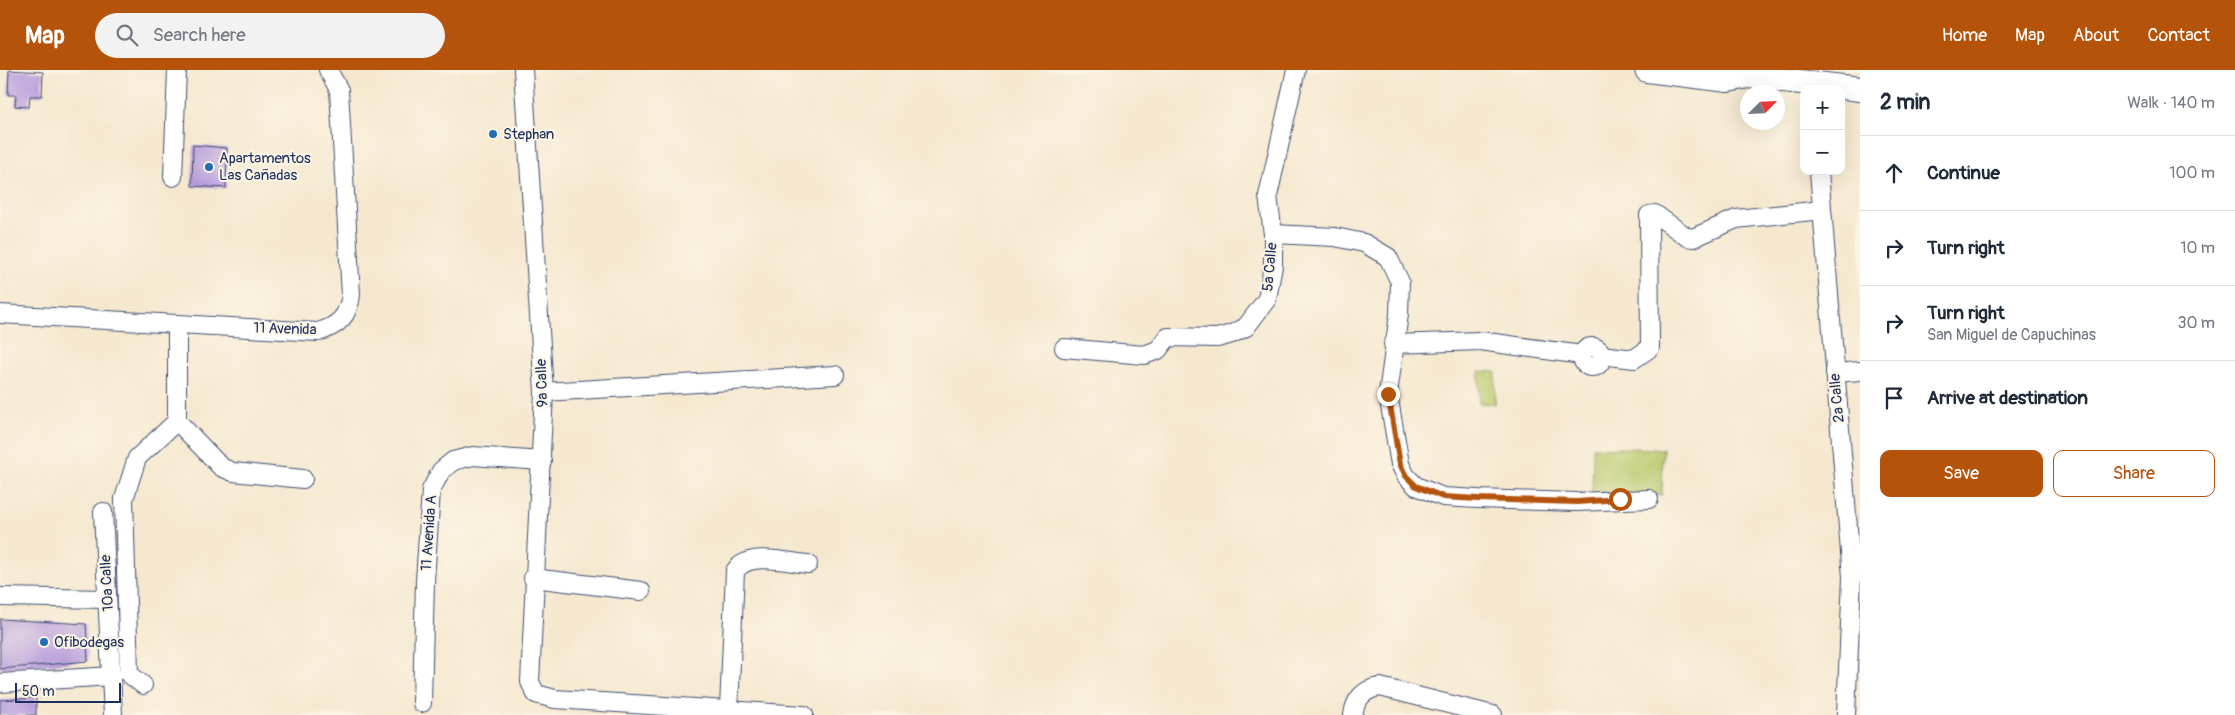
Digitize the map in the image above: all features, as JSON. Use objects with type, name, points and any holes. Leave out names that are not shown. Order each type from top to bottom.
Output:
[{"type":"street","points":[[173,177],[177,70]]},
{"type":"street","name":"11 Avenida","points":[[0,314],[318,332],[332,328],[341,321],[349,307],[351,295],[339,90],[328,70]]},
{"type":"street","name":"9a Calle","points":[[523,70],[544,392],[542,461],[533,578],[530,682],[536,694],[555,699],[729,709]]},
{"type":"street","name":"5a Calle","points":[[1064,348],[1144,355],[1158,350],[1168,337],[1216,338],[1246,327],[1268,299],[1273,266],[1273,234],[1268,196],[1296,70]]},
{"type":"street","points":[[1647,70],[1728,80],[1745,90],[1802,84],[1860,90]]},
{"type":"street","points":[[1845,102],[1860,104]]},
{"type":"street","name":"2a Calle","points":[[1819,175],[1835,373],[1856,577],[1846,715]]},
{"type":"street","points":[[1393,344],[1480,341],[1582,354],[1592,347],[1600,351],[1601,355],[1634,359],[1650,348],[1649,215],[1655,214],[1687,237],[1693,238],[1736,218],[1822,210]]},
{"type":"street","points":[[1273,234],[1335,237],[1364,243],[1388,257],[1400,282],[1399,314],[1393,344],[1388,394],[1400,464],[1406,476],[1416,486],[1443,497],[1577,502],[1649,499]]},
{"type":"street","points":[[177,324],[177,421],[222,467],[233,472],[303,479]]},
{"type":"street","points":[[1835,373],[1860,371]]},
{"type":"street","points":[[544,392],[835,375]]},
{"type":"street","points":[[143,685],[129,674],[124,499],[137,458],[177,421]]},
{"type":"street","name":"11 Avenida A","points":[[422,703],[425,581],[431,490],[442,471],[453,461],[473,456],[542,461]]},
{"type":"street","name":"10a Calle","points":[[103,512],[113,715]]},
{"type":"street","points":[[804,715],[729,709],[735,571],[740,564],[750,560],[808,564]]},
{"type":"street","points":[[533,578],[641,591]]},
{"type":"street","points":[[0,597],[108,599]]},
{"type":"street","points":[[0,683],[112,676]]},
{"type":"street","points":[[1353,713],[1362,694],[1369,689],[1380,688],[1493,715]]},
{"type":"green space","points":[[1479,371],[1496,372],[1495,404],[1479,403]]},
{"type":"green space","points":[[1593,447],[1663,449],[1662,495],[1592,493]]},
{"type":"building","points":[[9,70],[43,72],[42,96],[30,96],[29,107],[15,106],[16,95],[8,95]]},
{"type":"building","name":"Apartamentos Las Cañadas","points":[[193,145],[227,148],[226,188],[192,186]]},
{"type":"building","name":"Ofibodegas","points":[[0,619],[86,624],[88,661],[0,669]]},
{"type":"building","points":[[36,698],[36,715],[0,715],[0,700]]},
{"type":"place","name":"Stephan","points":[[493,134]]},
{"type":"place","name":"Apartamentos Las Cañadas","points":[[209,167]]},
{"type":"place","name":"Ofibodegas","points":[[44,642]]},
{"type":"route","points":[[1388,394],[1400,464],[1406,476],[1416,486],[1443,497],[1577,502],[1620,499]]}]
